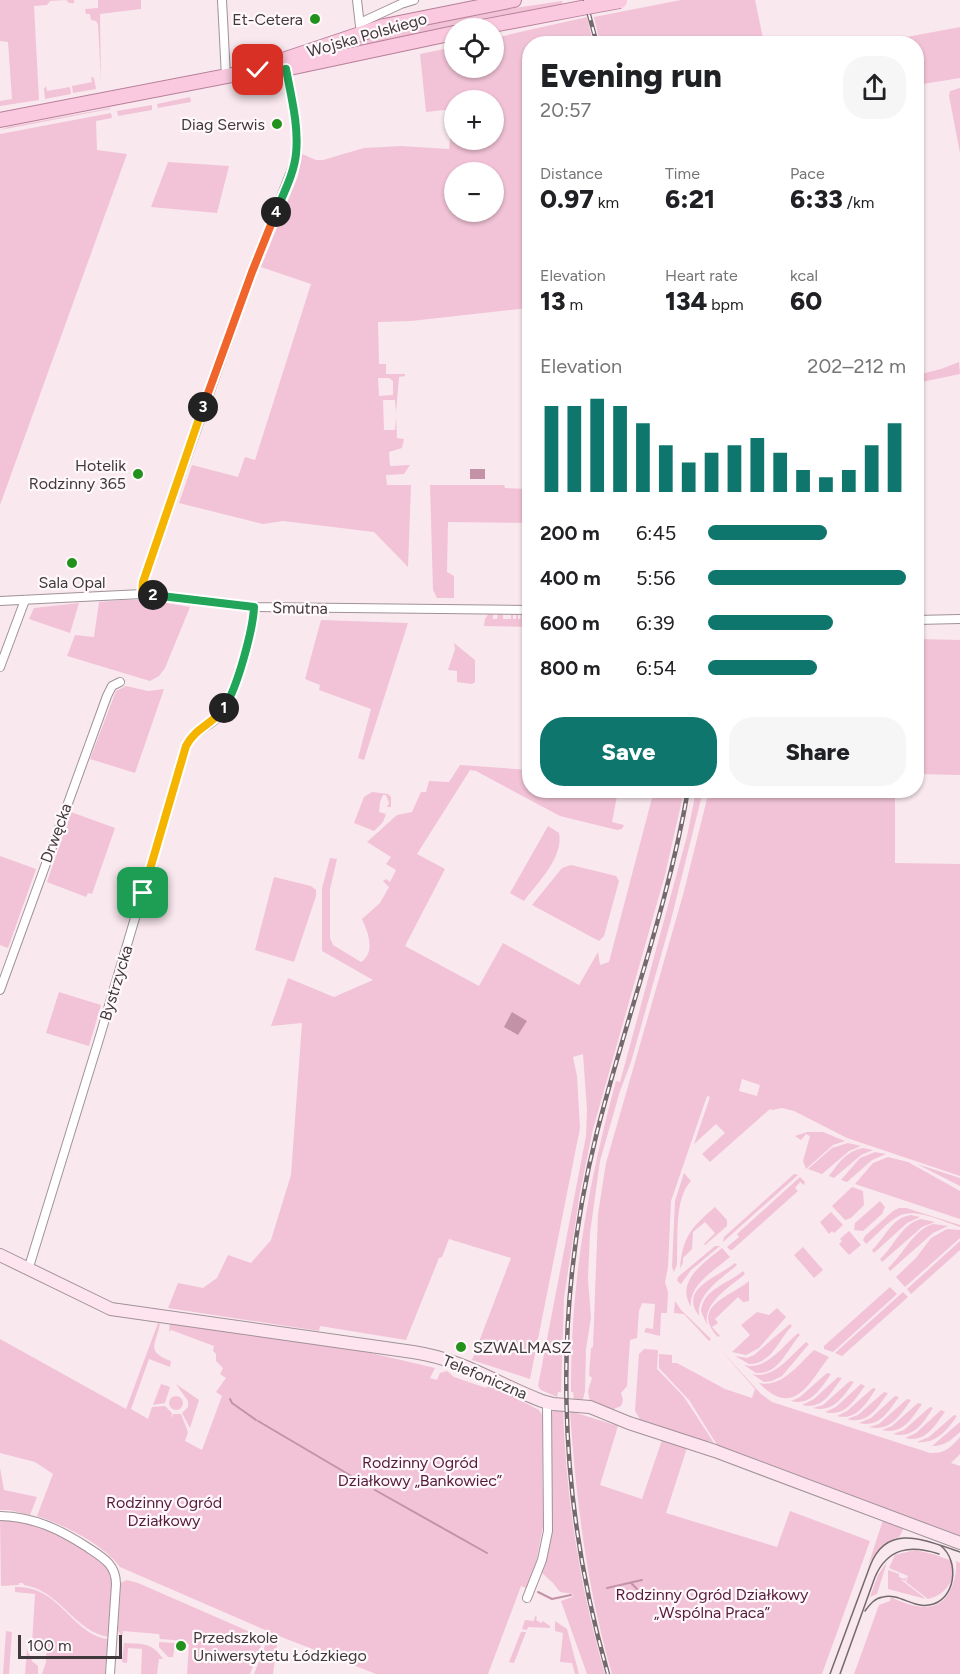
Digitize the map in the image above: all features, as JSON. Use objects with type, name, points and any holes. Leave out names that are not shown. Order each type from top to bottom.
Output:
[{"type":"main road","name":"Wojska Polskiego","points":[[0,120],[258,70],[265,64],[360,28],[514,0]]},
{"type":"main road","points":[[504,23],[621,0]]},
{"type":"main road","name":"Wojska Polskiego","points":[[258,70],[266,73],[444,35]]},
{"type":"street","points":[[222,0],[226,77]]},
{"type":"street","points":[[357,0],[360,28],[401,4],[414,0]]},
{"type":"street","points":[[142,594],[143,582],[176,484],[252,272],[295,161],[296,129],[286,69]]},
{"type":"street","name":"Smutna","points":[[0,601],[142,594],[254,607],[522,610]]},
{"type":"street","points":[[0,667],[25,600]]},
{"type":"street","name":"Bystrzycka","points":[[28,1270],[186,746],[194,733],[216,719],[226,705],[248,642],[254,607]]},
{"type":"street","points":[[924,620],[960,619]]},
{"type":"street","name":"Drwęcka","points":[[0,990],[107,696],[112,686],[120,682]]},
{"type":"street","name":"Telefoniczna","points":[[0,1255],[98,1305],[121,1312],[437,1356],[476,1370],[547,1403],[590,1407],[629,1423],[715,1451],[960,1543]]},
{"type":"street","points":[[527,1598],[542,1560],[548,1530],[547,1403]]},
{"type":"street","points":[[0,1516],[33,1520],[53,1526],[110,1564],[116,1575],[117,1584],[110,1674]]},
{"type":"green space","points":[[0,0],[66,0],[50,1],[47,5],[34,6],[39,100],[0,106],[0,101],[12,99],[8,42],[0,41]]},
{"type":"green space","points":[[98,0],[141,0],[141,9],[100,14],[101,82],[98,24],[91,20],[90,14],[86,14],[85,9],[98,8]]},
{"type":"green space","points":[[681,0],[755,0],[763,36],[598,36],[594,17]]},
{"type":"green space","points":[[562,1],[562,4],[504,18],[455,18]]},
{"type":"green space","points":[[587,17],[591,36],[522,36],[522,309],[411,321],[378,322],[379,364],[386,364],[386,374],[405,374],[399,377],[396,413],[395,400],[383,400],[384,430],[395,430],[396,417],[397,438],[404,439],[402,448],[389,452],[390,466],[410,465],[404,474],[386,475],[387,485],[411,485],[408,567],[374,532],[283,521],[263,524],[179,503],[192,465],[238,477],[245,457],[255,460],[311,284],[261,267],[298,176],[302,154],[316,160],[323,160],[364,148],[401,146],[444,150],[504,150],[504,90],[444,90],[444,110],[426,112],[420,54],[444,49],[444,78],[504,78],[504,36]],"holes":[[[378,378],[389,378],[393,381],[393,395],[379,396]]]},
{"type":"green space","points":[[444,20],[444,31],[309,60],[325,50],[367,36]]},
{"type":"green space","points":[[960,27],[960,78],[924,84],[924,36],[912,36]]},
{"type":"green space","points":[[91,77],[94,78],[96,89],[73,93],[72,86],[92,82]]},
{"type":"green space","points":[[46,86],[47,91],[70,87],[71,94],[45,99]]},
{"type":"green space","points":[[960,88],[960,153],[949,96],[950,91]]},
{"type":"green space","points":[[190,97],[191,102],[158,108],[157,104]]},
{"type":"green space","points":[[152,105],[152,110],[118,116],[117,111]]},
{"type":"green space","points":[[110,109],[0,130],[8,127]]},
{"type":"green space","points":[[111,113],[112,118],[96,121],[97,150],[127,154],[0,505],[0,134]]},
{"type":"green space","points":[[168,162],[229,166],[217,213],[151,207]]},
{"type":"green space","points":[[959,362],[960,374],[924,382],[924,373]]},
{"type":"green space","points":[[430,485],[504,485],[505,488],[522,489],[522,523],[448,522],[447,572],[454,576],[454,598],[437,598],[433,590]]},
{"type":"green space","points":[[149,600],[190,607],[165,668],[159,676],[150,681],[67,656],[75,635],[94,637],[99,602]]},
{"type":"green space","points":[[79,603],[70,633],[29,619],[34,608]]},
{"type":"green space","points":[[489,613],[493,613],[493,619],[497,619],[498,614],[503,614],[503,619],[511,619],[511,614],[513,614],[513,619],[516,619],[516,614],[518,614],[518,619],[520,619],[522,614],[522,627],[484,626]]},
{"type":"green space","points":[[321,620],[408,623],[364,760],[358,758],[371,709],[319,690],[320,685],[305,679]]},
{"type":"green space","points":[[924,639],[960,640],[960,775],[924,774]]},
{"type":"green space","points":[[454,643],[475,660],[475,682],[472,684],[457,682],[457,671],[448,670],[455,649]]},
{"type":"green space","points":[[126,686],[148,691],[164,689],[135,773],[90,759],[116,691]]},
{"type":"green space","points":[[460,765],[522,769],[522,796],[470,770],[417,854],[445,869],[405,946],[479,986],[503,943],[579,985],[598,952],[600,965],[609,962],[652,798],[682,798],[665,875],[593,1129],[580,1192],[564,1298],[561,1392],[558,1392],[557,1397],[541,1390],[538,1386],[586,1136],[587,1110],[583,1054],[573,1057],[577,1076],[580,1128],[530,1379],[472,1360],[511,1258],[449,1239],[406,1340],[320,1326],[319,1331],[168,1308],[178,1283],[203,1288],[217,1278],[228,1255],[251,1263],[271,1240],[291,1175],[302,1023],[271,1026],[288,978],[334,997],[373,980],[322,951],[322,888],[330,858],[337,859],[330,889],[330,938],[333,945],[361,962],[366,958],[369,947],[362,919],[380,903],[389,887],[383,881],[386,879],[390,882],[396,870],[386,864],[391,857],[367,842],[397,815],[412,812],[421,792],[426,792],[429,781],[449,782]]},
{"type":"green space","points":[[372,792],[388,794],[391,797],[391,807],[387,807],[389,803],[386,795],[383,795],[379,812],[386,814],[383,822],[374,831],[354,823],[364,797]]},
{"type":"green space","points":[[526,798],[617,798],[612,822],[624,825],[622,829],[617,830],[560,816]]},
{"type":"green space","points":[[695,798],[701,798],[671,920],[600,1161],[590,1233],[588,1279],[591,1318],[586,1349],[585,1391],[583,1399],[574,1400],[573,1392],[571,1392],[571,1352],[577,1274],[589,1196],[616,1081],[620,1082],[687,836]]},
{"type":"green space","points":[[707,798],[895,798],[895,863],[960,864],[960,1176],[847,1138],[794,1111],[782,1108],[770,1109],[710,1162],[702,1154],[725,1133],[716,1124],[694,1144],[710,1097],[707,1096],[671,1201],[668,1267],[665,1282],[668,1292],[667,1313],[661,1313],[660,1336],[644,1332],[646,1328],[653,1329],[655,1304],[642,1303],[639,1311],[637,1338],[630,1340],[627,1386],[621,1393],[623,1400],[621,1406],[609,1411],[590,1403],[588,1391],[592,1378],[589,1375],[591,1348],[593,1347],[598,1214],[606,1163],[683,895]],"holes":[[[742,1079],[760,1085],[757,1096],[739,1091]]]},
{"type":"green space","points":[[71,812],[115,828],[92,894],[88,893],[86,897],[47,882]]},
{"type":"green space","points":[[548,826],[559,833],[558,851],[549,869],[524,901],[510,893]]},
{"type":"green space","points":[[0,856],[36,869],[8,948],[0,945]]},
{"type":"green space","points":[[571,865],[616,876],[619,881],[604,936],[599,941],[532,905],[562,868]]},
{"type":"green space","points":[[274,877],[311,886],[316,890],[294,962],[255,950]]},
{"type":"green space","points":[[59,992],[101,1005],[89,1046],[46,1033]]},
{"type":"green space","points":[[807,1132],[823,1132],[845,1141],[833,1145],[806,1169],[803,1161],[810,1136],[806,1134],[801,1140],[795,1136]]},
{"type":"green space","points":[[848,1143],[861,1146],[849,1151],[822,1174],[808,1169],[832,1148]]},
{"type":"green space","points":[[863,1148],[873,1150],[861,1155],[834,1178],[829,1176],[847,1155]]},
{"type":"green space","points":[[875,1152],[886,1154],[872,1160],[847,1182],[841,1180],[860,1158]]},
{"type":"green space","points":[[888,1157],[908,1162],[960,1191],[960,1219],[855,1184],[873,1163]]},
{"type":"green space","points":[[917,1164],[960,1178],[960,1186]]},
{"type":"green space","points":[[684,1173],[691,1181],[679,1208],[677,1264],[674,1272],[672,1267],[675,1201]]},
{"type":"green space","points":[[794,1174],[798,1175],[723,1242],[724,1237]]},
{"type":"green space","points":[[800,1177],[805,1182],[804,1185],[800,1182],[795,1188],[798,1191],[732,1250],[727,1247],[739,1237],[737,1234]]},
{"type":"green space","points":[[852,1187],[863,1191],[864,1205],[851,1218],[845,1220],[832,1206]]},
{"type":"green space","points":[[880,1201],[885,1207],[882,1214],[863,1231],[854,1230],[855,1223]]},
{"type":"green space","points":[[715,1207],[727,1220],[727,1226],[705,1245],[715,1233],[705,1222],[693,1232],[692,1249],[683,1258],[680,1268],[683,1248],[690,1233]]},
{"type":"green space","points":[[899,1208],[906,1208],[960,1225],[960,1227],[930,1216],[905,1214],[890,1222],[866,1244],[863,1240],[865,1236]]},
{"type":"green space","points":[[831,1212],[843,1225],[834,1233],[832,1231],[829,1234],[820,1222]]},
{"type":"green space","points":[[911,1215],[920,1217],[907,1223],[874,1253],[872,1250],[893,1224]]},
{"type":"green space","points":[[921,1219],[935,1222],[922,1227],[882,1262],[880,1259],[903,1231]]},
{"type":"green space","points":[[933,1224],[948,1226],[933,1233],[890,1271],[888,1268],[914,1237]]},
{"type":"green space","points":[[947,1229],[960,1230],[960,1238],[905,1287],[896,1277],[916,1258],[931,1238]]},
{"type":"green space","points":[[849,1231],[861,1245],[849,1255],[839,1244],[842,1241],[840,1239]]},
{"type":"green space","points":[[960,1241],[960,1250],[911,1294],[907,1289]]},
{"type":"green space","points":[[715,1246],[720,1246],[691,1270],[681,1284],[677,1281],[678,1277]]},
{"type":"green space","points":[[803,1247],[823,1270],[814,1278],[794,1255]]},
{"type":"green space","points":[[722,1248],[730,1257],[698,1285],[691,1299],[691,1307],[687,1298],[689,1281],[700,1266]]},
{"type":"green space","points":[[735,1263],[737,1265],[706,1294],[699,1308],[699,1316],[694,1306],[697,1291],[703,1284]]},
{"type":"green space","points":[[743,1271],[745,1274],[713,1302],[709,1309],[707,1325],[701,1311],[706,1297]]},
{"type":"green space","points":[[749,1281],[749,1301],[743,1302],[738,1297],[715,1319],[718,1323],[712,1327],[720,1336],[718,1337],[711,1326],[708,1317],[710,1310],[716,1303]]},
{"type":"green space","points":[[890,1287],[897,1294],[833,1352],[824,1349],[824,1346]]},
{"type":"green space","points":[[903,1292],[908,1297],[842,1356],[835,1353]]},
{"type":"green space","points":[[675,1301],[681,1310],[711,1339],[709,1341],[684,1314],[674,1313]]},
{"type":"green space","points":[[777,1308],[786,1317],[759,1348],[746,1355],[732,1352],[750,1335],[741,1325],[757,1312],[769,1315]]},
{"type":"green space","points":[[158,1323],[160,1324],[154,1347],[158,1354],[171,1361],[170,1367],[149,1359],[131,1409],[148,1419],[152,1407],[165,1406],[172,1413],[171,1419],[173,1414],[181,1414],[188,1432],[185,1441],[202,1450],[222,1396],[216,1392],[226,1378],[220,1374],[223,1368],[216,1361],[214,1346],[171,1330],[169,1332],[170,1323],[241,1331],[242,1335],[275,1337],[371,1353],[435,1368],[430,1378],[437,1380],[440,1373],[447,1371],[454,1377],[486,1388],[490,1382],[539,1410],[542,1415],[543,1526],[536,1563],[526,1588],[521,1586],[488,1674],[376,1674],[279,1636],[120,1567],[104,1551],[82,1536],[37,1516],[53,1474],[35,1462],[0,1453],[0,1339],[126,1409]]},
{"type":"green space","points":[[790,1324],[792,1326],[774,1350],[763,1360],[749,1364],[735,1356],[747,1358],[754,1355]]},
{"type":"green space","points":[[798,1333],[800,1335],[777,1366],[771,1370],[756,1373],[744,1365],[752,1366],[767,1361]]},
{"type":"green space","points":[[806,1342],[809,1344],[782,1376],[764,1382],[752,1374],[760,1375],[775,1370]]},
{"type":"green space","points":[[644,1349],[658,1350],[657,1369],[684,1397],[714,1443],[709,1441],[708,1444],[641,1421],[635,1411],[639,1354]]},
{"type":"green space","points":[[720,1349],[761,1394],[772,1402],[930,1453],[944,1451],[960,1437],[960,1454],[951,1463],[960,1466],[960,1537],[719,1448],[689,1400],[659,1368],[659,1354],[672,1355],[672,1363],[677,1363],[725,1389],[752,1398],[755,1389]]},
{"type":"green space","points":[[814,1350],[829,1357],[800,1393],[782,1398],[771,1393],[759,1383],[775,1382],[790,1374]]},
{"type":"green space","points":[[827,1373],[831,1374],[810,1399],[791,1401],[800,1397]]},
{"type":"green space","points":[[838,1377],[842,1378],[826,1399],[816,1405],[802,1405],[814,1399]]},
{"type":"green space","points":[[850,1381],[854,1382],[842,1398],[832,1406],[813,1408],[823,1405]]},
{"type":"green space","points":[[161,1384],[170,1387],[165,1403],[153,1405]]},
{"type":"green space","points":[[176,1384],[199,1400],[190,1428],[182,1413],[188,1407],[188,1401]]},
{"type":"green space","points":[[861,1384],[865,1386],[844,1410],[825,1412],[836,1407]]},
{"type":"green space","points":[[873,1388],[876,1389],[860,1410],[850,1416],[837,1416],[847,1411]]},
{"type":"green space","points":[[884,1392],[888,1393],[871,1414],[861,1420],[847,1419],[858,1415]]},
{"type":"green space","points":[[173,1396],[179,1396],[183,1403],[179,1410],[173,1410],[169,1406],[169,1400]]},
{"type":"green space","points":[[895,1396],[899,1397],[878,1421],[859,1423],[871,1418]]},
{"type":"green space","points":[[907,1399],[911,1400],[889,1425],[869,1427],[879,1424]]},
{"type":"green space","points":[[918,1403],[922,1404],[901,1428],[882,1430],[892,1426]]},
{"type":"green space","points":[[930,1407],[933,1408],[912,1432],[893,1434],[904,1430]]},
{"type":"green space","points":[[563,1410],[567,1477],[576,1543],[588,1609],[605,1674],[587,1674],[561,1601],[572,1597],[573,1594],[560,1592],[541,1572],[546,1558],[550,1416],[553,1411]]},
{"type":"green space","points":[[941,1410],[945,1412],[924,1436],[905,1438],[916,1433]]},
{"type":"green space","name":"Rodzinny Ogród Działkowy „Wspólna Praca”","points":[[570,1411],[618,1426],[600,1485],[642,1499],[662,1440],[687,1448],[666,1513],[777,1547],[790,1511],[870,1541],[822,1674],[612,1674],[589,1577]]},
{"type":"green space","points":[[954,1415],[957,1416],[941,1435],[930,1441],[917,1442],[929,1437]]},
{"type":"green space","points":[[960,1422],[960,1432],[954,1438],[944,1444],[932,1446]]},
{"type":"green space","points":[[0,1468],[4,1490],[37,1497],[30,1515],[0,1510]]},
{"type":"green space","points":[[0,1519],[25,1523],[56,1533],[97,1557],[106,1565],[111,1572],[114,1586],[110,1637],[87,1628],[48,1595],[37,1589],[23,1583],[1,1586]]},
{"type":"green space","points":[[883,1520],[900,1526],[903,1530],[899,1537],[881,1548],[868,1566]]},
{"type":"green space","points":[[915,1550],[952,1561],[953,1574],[949,1585],[940,1594],[928,1599],[906,1582],[908,1576],[889,1568],[895,1555]]},
{"type":"green space","points":[[956,1561],[960,1563],[960,1674],[854,1674],[879,1605],[890,1601],[891,1597],[907,1604],[924,1607],[939,1603],[946,1598],[951,1589]]},
{"type":"green space","points":[[887,1562],[877,1594],[870,1597],[878,1575]]},
{"type":"green space","points":[[888,1570],[899,1574],[899,1577],[904,1579],[907,1577],[905,1581],[900,1579],[926,1599],[888,1589]]},
{"type":"green space","points":[[127,1580],[264,1638],[250,1674],[187,1674],[189,1644],[186,1641],[160,1639],[159,1634],[123,1631],[122,1637],[117,1629],[120,1583]]},
{"type":"green space","points":[[15,1587],[30,1588],[43,1594],[84,1628],[108,1639],[105,1674],[42,1674],[46,1662],[47,1645],[32,1644],[35,1594],[15,1592]]},
{"type":"green space","points":[[535,1616],[536,1620],[541,1623],[543,1621],[550,1628],[522,1629],[525,1620],[534,1621]]},
{"type":"green space","points":[[555,1621],[567,1629],[579,1674],[575,1674],[572,1663],[560,1662],[563,1633],[555,1631]]},
{"type":"green space","points":[[6,1631],[12,1632],[9,1674],[3,1674]]},
{"type":"green space","points":[[521,1632],[526,1632],[514,1663],[509,1662]]},
{"type":"green space","points":[[268,1638],[277,1644],[273,1674],[254,1674]]},
{"type":"green space","points":[[159,1642],[175,1643],[173,1657],[168,1657],[159,1647]]},
{"type":"green space","points":[[124,1643],[146,1645],[155,1649],[163,1659],[159,1659],[157,1674],[141,1674],[142,1649],[128,1648],[127,1663],[122,1662]]},
{"type":"green space","points":[[27,1649],[32,1661],[38,1666],[38,1674],[25,1674]]},
{"type":"shaded area","points":[[470,469],[485,469],[485,479],[470,479]]},
{"type":"shaded area","points":[[512,1012],[527,1021],[518,1035],[504,1027]]},
{"type":"waterway","points":[[230,1399],[232,1403],[256,1420]]},
{"type":"waterway","points":[[258,1421],[370,1487]]},
{"type":"waterway","points":[[375,1490],[487,1553]]},
{"type":"waterway","points":[[607,1588],[642,1580]]},
{"type":"waterway","points":[[631,1583],[637,1589]]},
{"type":"waterway","points":[[538,1592],[552,1599],[571,1595]]},
{"type":"tram line","points":[[830,1674],[877,1552],[887,1543],[909,1538],[960,1552]]},
{"type":"tram line","points":[[865,1611],[873,1602],[889,1596],[923,1605],[938,1602],[950,1589],[953,1570],[951,1561],[941,1546]]},
{"type":"tram line","points":[[840,1674],[880,1567],[894,1554],[910,1549],[939,1554]]},
{"type":"railway","points":[[585,0],[595,36]]},
{"type":"railway","points":[[608,1674],[591,1607],[578,1540],[570,1472],[566,1404],[567,1335],[573,1267],[582,1199],[597,1132],[658,920],[680,834],[687,798]]},
{"type":"place","name":"Et-Cetera","points":[[315,19]]},
{"type":"place","name":"Diag Serwis","points":[[277,124]]},
{"type":"place","name":"Hotelik Rodzinny 365","points":[[138,474]]},
{"type":"place","name":"Sala Opal","points":[[72,563]]},
{"type":"place","name":"SZWALMASZ","points":[[461,1347]]},
{"type":"place","name":"Przedszkole Uniwersytetu Łódzkiego","points":[[181,1646]]},
{"type":"route","points":[[143,893],[186,746],[191,736],[216,719],[226,705],[248,642],[254,614],[254,607],[142,594],[143,582],[176,484],[252,272],[295,161],[297,146],[295,122],[286,69],[266,73],[258,70]]},
{"type":"park label","name":"Rodzinny Ogród Działkowy „Bankowiec”","points":[[420,1471]]},
{"type":"park label","name":"Rodzinny Ogród Działkowy","points":[[164,1511]]}]
